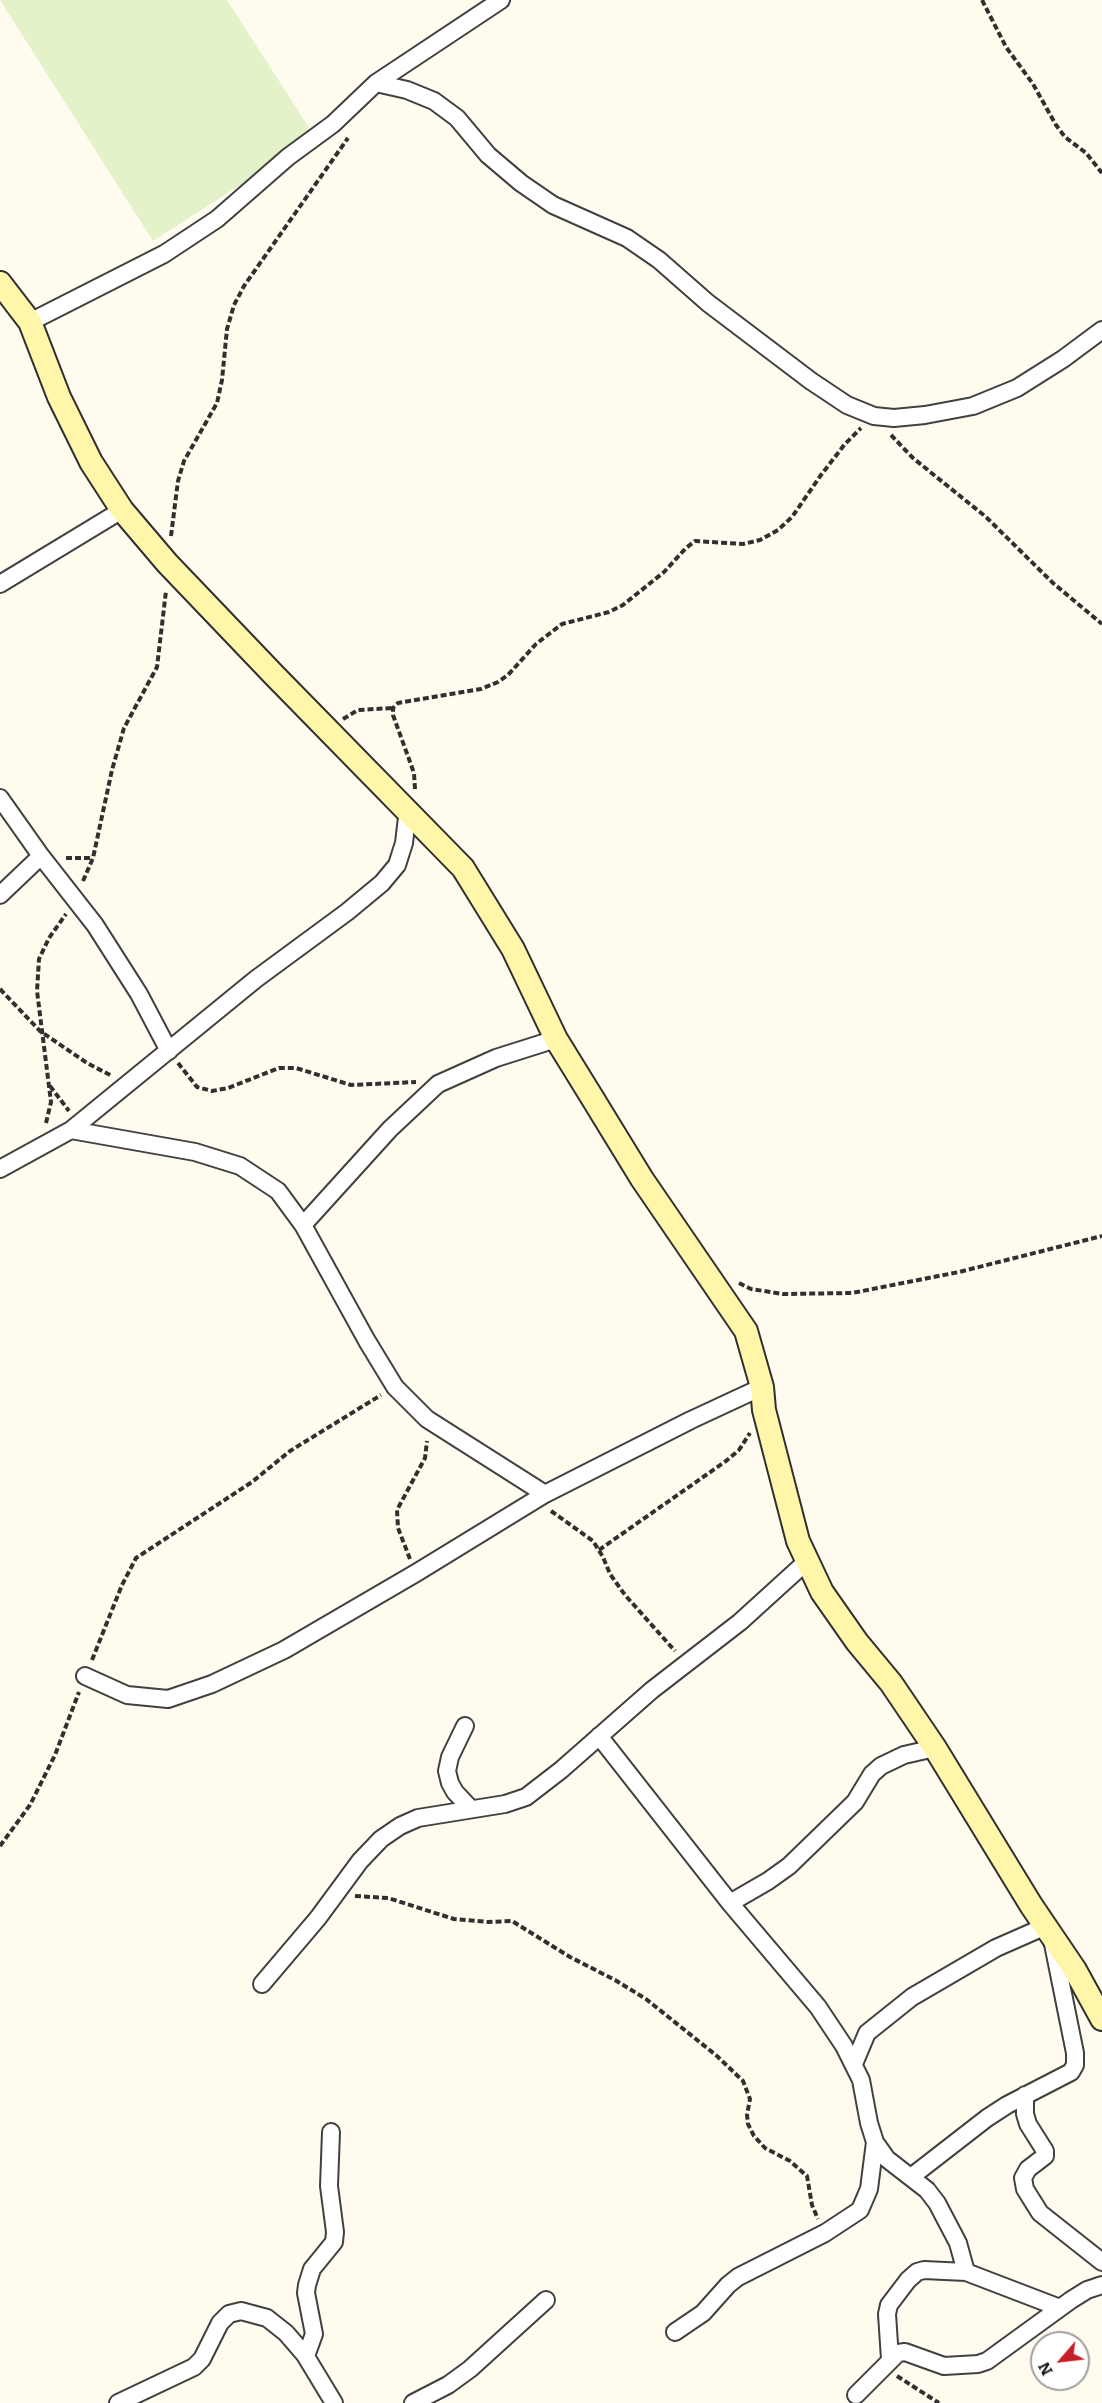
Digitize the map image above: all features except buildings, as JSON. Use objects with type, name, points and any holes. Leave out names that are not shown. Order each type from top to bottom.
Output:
[{"type":"street","points":[[30,322],[164,254],[217,219],[288,156],[333,123],[376,83],[501,0]]},
{"type":"street","points":[[376,83],[407,90],[434,101],[457,118],[488,155],[521,183],[553,205],[627,238],[659,260],[708,303],[811,381],[847,405],[878,417],[925,415],[973,406],[1017,388],[1102,330]]},
{"type":"street","points":[[0,283],[30,322],[68,415],[91,462],[122,510],[167,563],[463,868],[513,949],[556,1039],[642,1179],[706,1269],[746,1331],[762,1387],[764,1410],[798,1541],[822,1592],[840,1619],[891,1683],[935,1748],[1048,1930],[1076,1970],[1102,2019]]},
{"type":"street","points":[[0,584],[122,510]]},
{"type":"street","points":[[0,798],[41,856],[95,925],[139,994],[169,1051]]},
{"type":"street","points":[[0,1169],[75,1127],[256,979],[347,912],[382,882],[397,865],[404,843],[408,809]]},
{"type":"street","points":[[0,895],[41,856]]},
{"type":"street","points":[[303,1225],[390,1128],[415,1102],[438,1084],[496,1058],[556,1039]]},
{"type":"street","points":[[75,1127],[195,1152],[240,1166],[278,1191],[303,1225],[395,1387],[427,1419],[539,1497]]},
{"type":"street","points":[[85,1676],[127,1695],[168,1700],[212,1684],[284,1650],[416,1573],[539,1497],[691,1420],[762,1387]]},
{"type":"street","points":[[262,1984],[318,1918],[360,1861],[381,1839],[400,1826],[418,1818],[505,1804],[526,1797],[686,1663],[740,1622],[807,1562]]},
{"type":"street","points":[[465,1726],[450,1757],[447,1771],[455,1792],[471,1809]]},
{"type":"street","points":[[599,1736],[730,1903],[818,2007],[854,2064],[861,2080],[875,2142],[886,2159],[927,2190],[937,2203],[958,2243],[966,2272]]},
{"type":"street","points":[[730,1903],[789,1866],[855,1802],[872,1774],[881,1766],[904,1755],[935,1748]]},
{"type":"street","points":[[854,2064],[867,2033],[912,1997],[996,1948],[1048,1930]]},
{"type":"street","points":[[911,2177],[987,2118],[1025,2095],[1062,2078],[1075,2066],[1069,2020],[1048,1930]]},
{"type":"street","points":[[1025,2095],[1025,2114],[1028,2124],[1041,2141],[1045,2156],[1028,2169],[1023,2180],[1025,2189],[1040,2213],[1102,2262]]},
{"type":"street","points":[[306,2356],[314,2334],[306,2293],[307,2285],[312,2269],[334,2242],[335,2232],[329,2186],[332,2132]]},
{"type":"street","points":[[675,2332],[703,2313],[738,2277],[825,2233],[860,2210],[869,2189],[875,2142]]},
{"type":"street","points":[[887,2363],[888,2305],[917,2272],[924,2270],[966,2272],[1060,2308]]},
{"type":"street","points":[[856,2395],[898,2353],[905,2352],[944,2366],[978,2364],[987,2361],[1087,2290],[1102,2285]]},
{"type":"street","points":[[413,2403],[448,2385],[470,2368],[546,2300]]},
{"type":"street","points":[[118,2403],[194,2367],[202,2359],[220,2323],[229,2314],[241,2311],[267,2318],[286,2333],[306,2356],[334,2403]]},
{"type":"path","points":[[981,0],[1006,47],[1034,84],[1056,125],[1065,137],[1086,153],[1102,172]]},
{"type":"path","points":[[32,1152],[46,1122],[51,1102],[40,1031],[37,991],[39,959],[49,938],[76,900],[93,858],[112,770],[124,728],[157,667],[167,563],[178,481],[184,461],[217,403],[222,380],[227,329],[234,305],[244,286],[351,132]]},
{"type":"path","points":[[327,729],[358,710],[393,708],[398,703],[481,689],[498,682],[508,675],[536,644],[562,624],[609,612],[623,605],[642,591],[695,541],[743,544],[760,540],[778,530],[792,517],[845,444],[878,417],[899,446],[986,517],[1053,583],[1102,624]]},
{"type":"path","points":[[393,708],[393,715],[414,773],[415,788],[408,809]]},
{"type":"path","points":[[0,989],[40,1031],[87,1063],[129,1084]]},
{"type":"path","points":[[169,1051],[197,1087],[212,1091],[228,1088],[279,1068],[296,1068],[351,1085],[408,1081],[438,1084]]},
{"type":"path","points":[[50,1085],[75,1127]]},
{"type":"path","points":[[706,1269],[751,1288],[783,1294],[852,1293],[959,1272],[1102,1236]]},
{"type":"path","points":[[0,1846],[30,1805],[55,1755],[122,1584],[136,1558],[252,1482],[290,1451],[395,1387]]},
{"type":"path","points":[[599,1550],[739,1450],[764,1410]]},
{"type":"path","points":[[416,1573],[398,1528],[396,1510],[425,1458],[427,1419]]},
{"type":"path","points":[[539,1497],[592,1541],[624,1595],[686,1663]]},
{"type":"path","points":[[336,1894],[388,1898],[454,1919],[488,1922],[512,1921],[570,1957],[646,1999],[717,2056],[743,2081],[750,2099],[748,2124],[754,2136],[765,2148],[790,2161],[807,2176],[812,2205],[825,2233]]},
{"type":"path","points":[[887,2363],[939,2403]]},
{"type":"green space","points":[[0,0],[227,0],[315,137],[153,241]]}]
